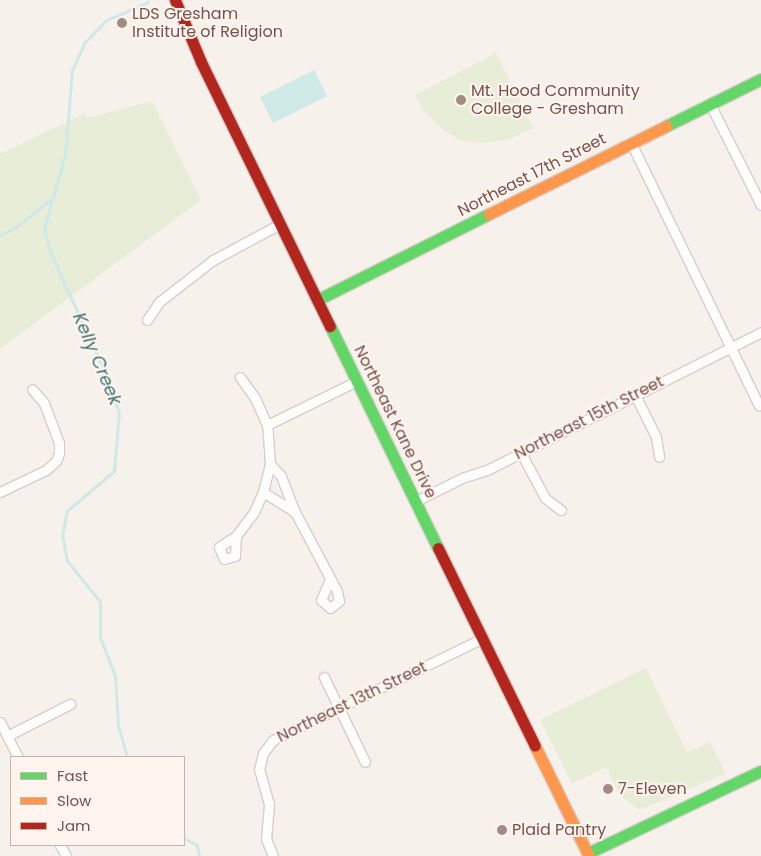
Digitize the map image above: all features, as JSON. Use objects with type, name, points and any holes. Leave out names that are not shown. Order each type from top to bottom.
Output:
[{"type":"main road","name":"Northeast Kane Drive","points":[[175,0],[198,55],[483,638],[586,855]]},
{"type":"main road","name":"Northeast 17th Street","points":[[318,300],[761,79]]},
{"type":"main road","points":[[586,855],[761,771]]},
{"type":"street","points":[[710,104],[761,205]]},
{"type":"street","points":[[631,144],[759,406]]},
{"type":"street","points":[[147,320],[159,302],[213,260],[280,224]]},
{"type":"street","name":"Northeast 15th Street","points":[[416,501],[521,452],[761,332]]},
{"type":"street","points":[[236,536],[263,492],[270,464],[267,425],[255,398],[240,377]]},
{"type":"street","points":[[267,425],[357,381]]},
{"type":"street","points":[[0,492],[46,470],[56,461],[59,452],[59,443],[44,403],[32,389]]},
{"type":"street","points":[[635,395],[656,437],[659,457]]},
{"type":"street","points":[[521,452],[546,498],[561,510]]},
{"type":"street","points":[[270,464],[281,476],[295,512],[329,581]]},
{"type":"street","points":[[263,492],[295,512]]},
{"type":"street","name":"Northeast 13th Street","points":[[273,856],[265,833],[269,810],[259,770],[268,747],[282,734],[483,638]]},
{"type":"street","points":[[324,677],[365,762]]},
{"type":"street","points":[[7,736],[70,704]]},
{"type":"street","points":[[0,722],[17,756]]},
{"type":"green space","points":[[496,53],[533,128],[508,140],[484,143],[462,141],[443,130],[423,110],[415,95]]},
{"type":"green space","points":[[152,101],[201,200],[0,349],[0,154],[85,113],[87,118]]},
{"type":"green space","points":[[646,668],[687,752],[710,742],[725,774],[639,810],[620,795],[606,767],[572,784],[540,720]]},
{"type":"water","points":[[314,70],[327,96],[273,123],[260,97]]},
{"type":"waterway","name":"Kelly Creek","points":[[127,756],[118,726],[115,676],[100,638],[100,602],[67,561],[62,536],[67,511],[114,471],[119,413],[101,364],[50,252],[44,229],[65,155],[72,70],[85,42],[105,21],[148,2]]},
{"type":"waterway","points":[[0,235],[18,226],[50,200]]},
{"type":"waterway","name":"Kelly Creek","points":[[185,839],[197,845],[200,856]]},
{"type":"traffic: fast","points":[[666,126],[761,79]]},
{"type":"traffic: fast","points":[[317,300],[489,214]]},
{"type":"traffic: fast","points":[[330,326],[438,548]]},
{"type":"traffic: fast","points":[[588,853],[761,771]]},
{"type":"traffic: slow","points":[[489,214],[666,126]]},
{"type":"traffic: slow","points":[[535,746],[589,856]]},
{"type":"traffic: jam","points":[[175,0],[201,62],[330,326]]},
{"type":"traffic: jam","points":[[438,548],[535,746]]},
{"type":"place","name":"LDS Gresham Institute of Religion","points":[[122,23]]},
{"type":"place","name":"Mt. Hood Community College - Gresham","points":[[461,100]]},
{"type":"place","name":"7-Eleven","points":[[608,789]]},
{"type":"place","name":"Plaid Pantry","points":[[502,830]]}]
